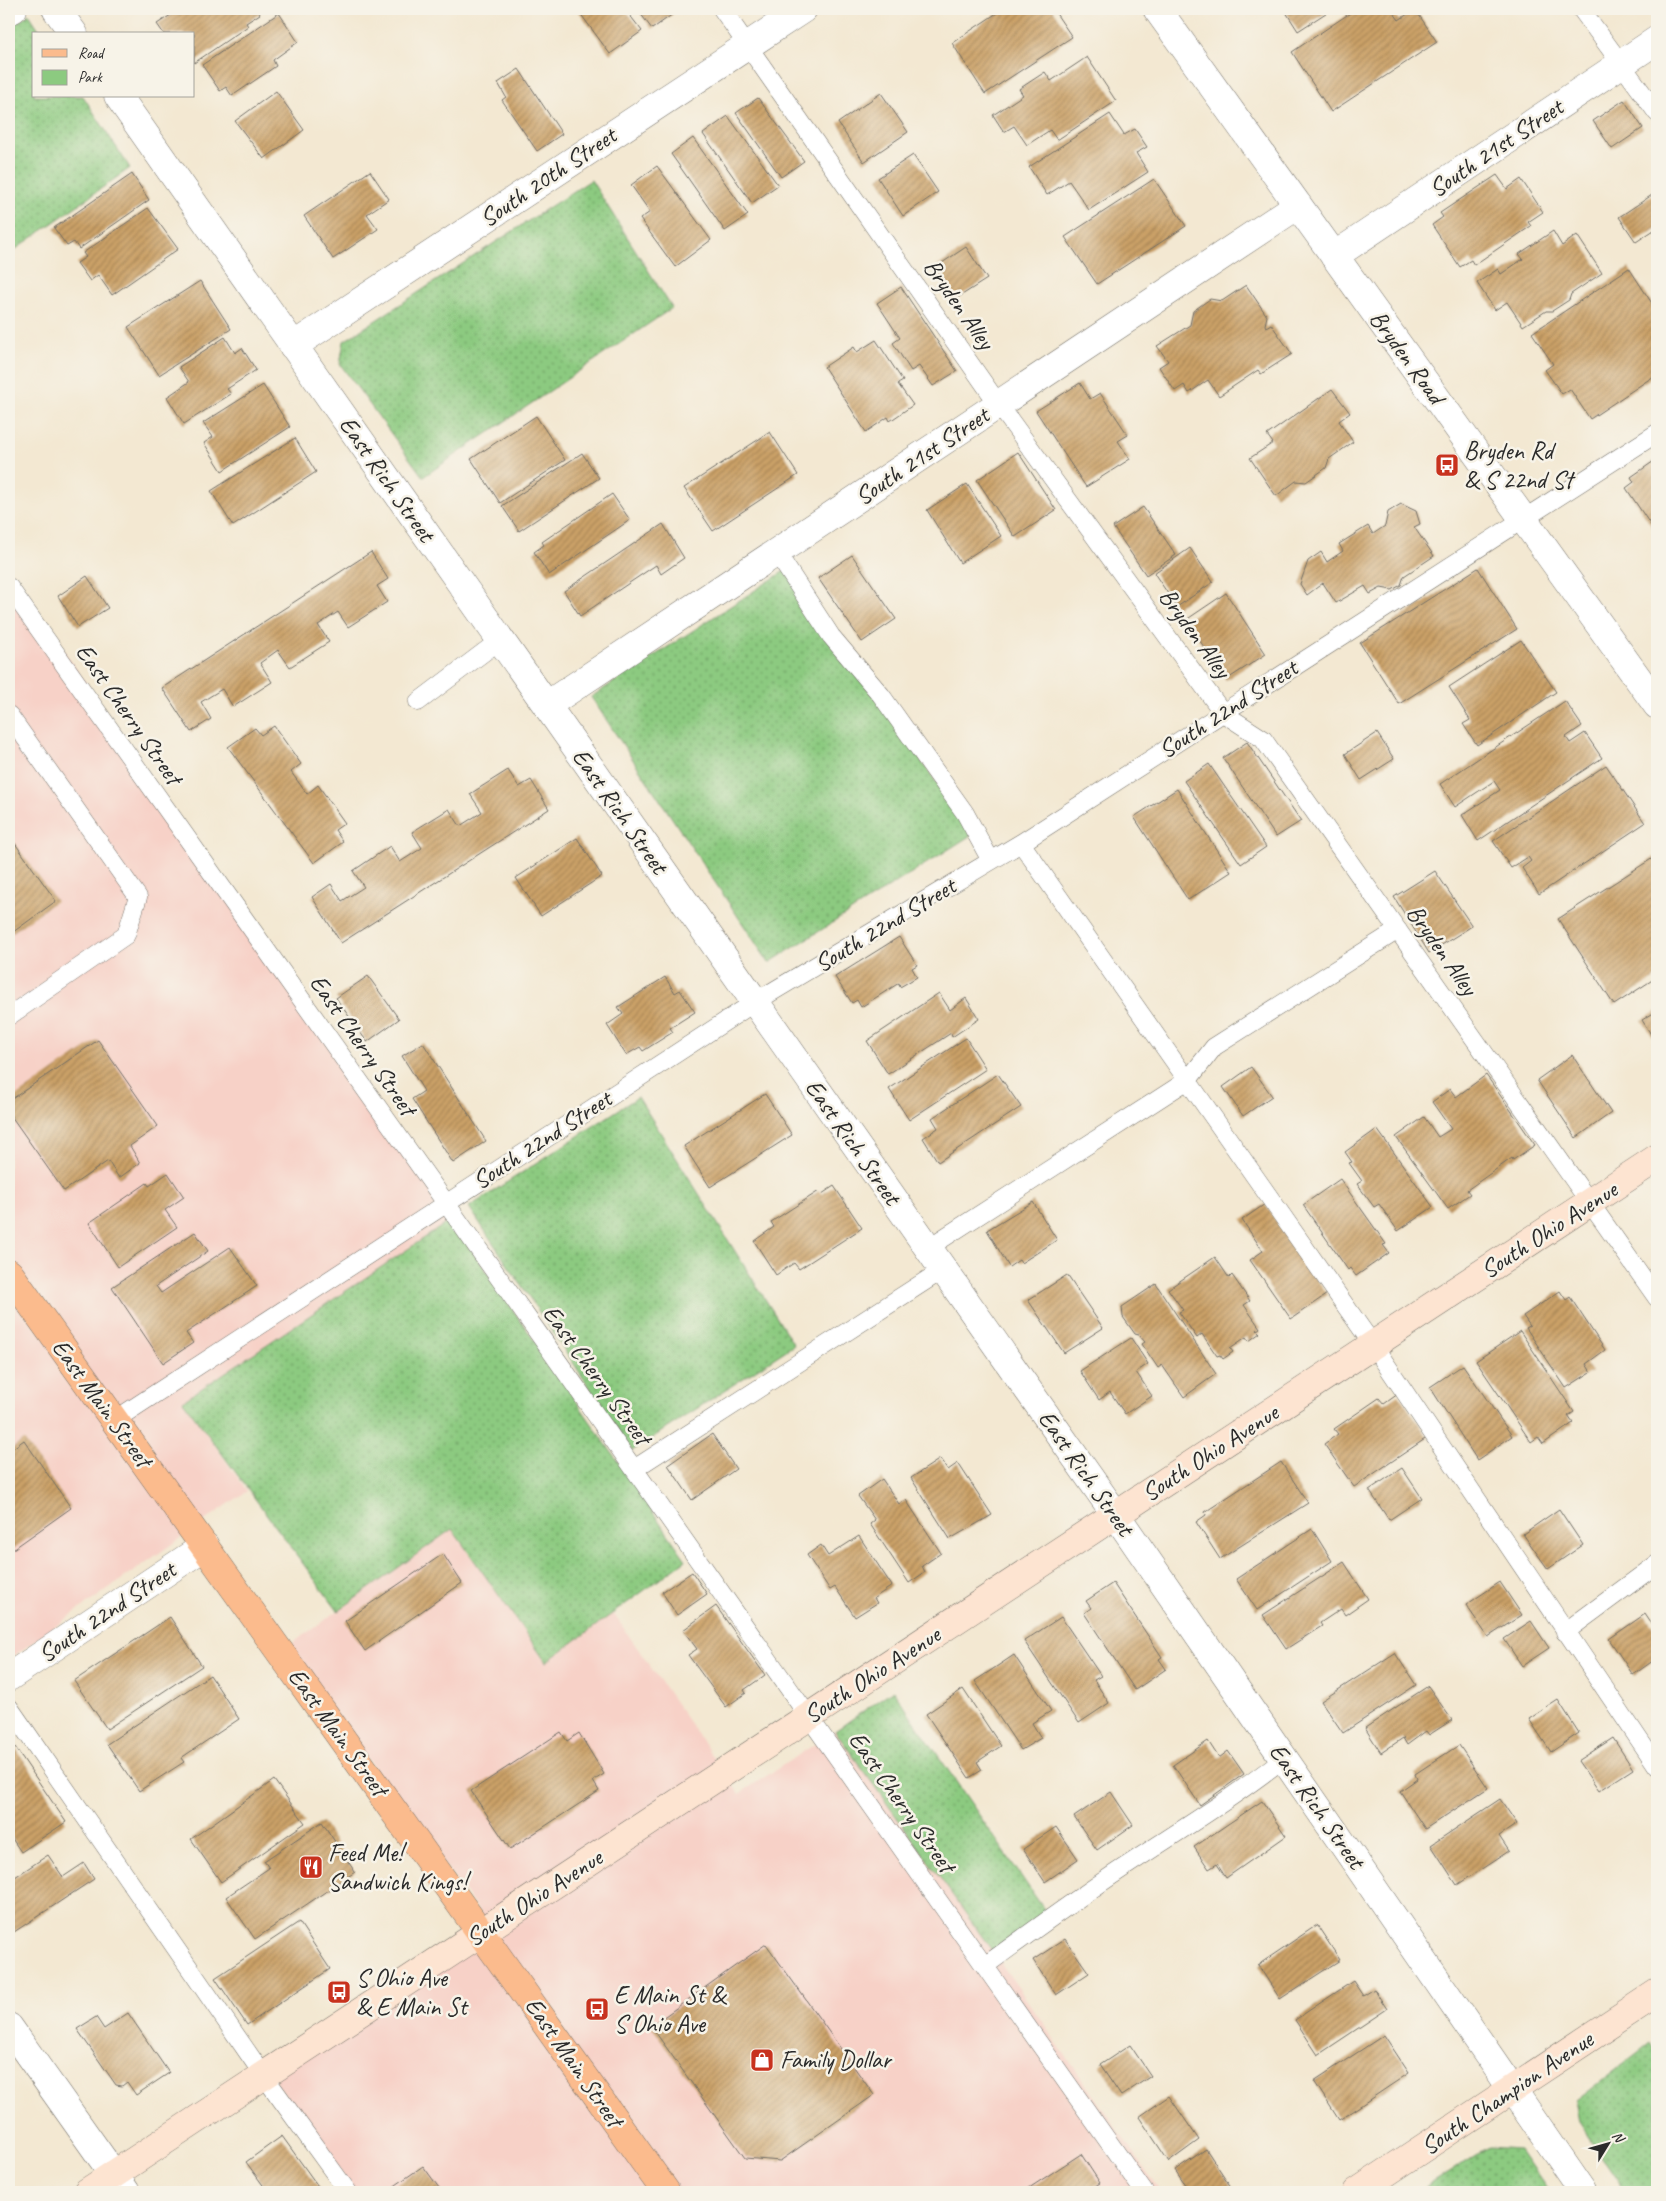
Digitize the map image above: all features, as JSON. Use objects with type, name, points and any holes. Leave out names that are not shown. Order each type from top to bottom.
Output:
[{"type":"main road","name":"East Main Street","points":[[9,1273],[482,1932],[666,2192]]},
{"type":"street","points":[[9,11],[13,9]]},
{"type":"street","points":[[56,9],[73,32]]},
{"type":"street","name":"South 20th Street","points":[[293,346],[803,9]]},
{"type":"street","name":"Bryden Road","points":[[1157,9],[1657,705]]},
{"type":"street","name":"South 21st Street","points":[[1334,256],[1657,40]]},
{"type":"street","name":"East Rich Street","points":[[119,98],[1116,1515],[1583,2192]]},
{"type":"street","name":"South 21st Street","points":[[547,706],[1298,206]]},
{"type":"street","name":"South Ohio Avenue","points":[[87,2192],[120,2184],[264,2076],[1657,1158]]},
{"type":"street","name":"South 22nd Street","points":[[9,1677],[205,1546]]},
{"type":"street","name":"South Champion Avenue","points":[[1357,2192],[1657,1994]]},
{"type":"street","points":[[9,2027],[120,2184]]},
{"type":"lane","name":"Bryden Alley","points":[[722,9],[999,405],[1222,713],[1263,739],[1657,1298]]},
{"type":"lane","points":[[1581,9],[1657,114]]},
{"type":"lane","name":"South 22nd Street","points":[[115,1420],[755,1002],[991,861],[1657,433]]},
{"type":"lane","points":[[777,552],[831,636],[881,695],[965,813],[991,861]]},
{"type":"lane","name":"East Cherry Street","points":[[9,587],[444,1204],[811,1716],[1144,2192]]},
{"type":"lane","points":[[418,702],[500,640]]},
{"type":"lane","points":[[9,715],[138,897],[126,934],[9,1016]]},
{"type":"lane","points":[[1021,842],[1373,1345],[1657,1766]]},
{"type":"lane","points":[[634,1469],[936,1259],[1188,1080],[1214,1047],[1398,930]]},
{"type":"lane","points":[[1565,1632],[1657,1564]]},
{"type":"lane","points":[[9,1707],[264,2076],[348,2192]]},
{"type":"lane","points":[[986,1966],[1114,1874],[1223,1804],[1284,1758]]},
{"type":"shaded area","points":[[9,570],[451,1220],[183,1401],[247,1491],[9,1659]]},
{"type":"shaded area","points":[[452,1529],[546,1662],[613,1613],[739,1794],[835,1731],[996,1956],[1161,2192],[355,2192],[270,2074],[488,1924],[286,1648]]},
{"type":"green space","points":[[29,14],[41,32],[32,32],[32,98],[84,98],[130,168],[9,254],[9,28]]},
{"type":"green space","points":[[591,180],[672,308],[423,477],[340,364],[344,341]]},
{"type":"green space","points":[[786,570],[973,834],[769,963],[591,697]]},
{"type":"green space","points":[[638,1097],[794,1345],[632,1451],[469,1207]]},
{"type":"green space","points":[[451,1220],[686,1560],[546,1662],[452,1529],[338,1611],[183,1401]]},
{"type":"green space","points":[[893,1690],[1050,1918],[996,1956],[835,1731]]},
{"type":"green space","points":[[1650,2043],[1657,2055],[1657,2192],[1626,2192],[1579,2123],[1575,2101]]},
{"type":"green space","points":[[1488,2148],[1520,2150],[1549,2192],[1417,2192]]},
{"type":"building","points":[[180,9],[257,9],[260,14],[246,23],[248,26],[195,62],[195,32],[163,32],[157,24]]},
{"type":"building","points":[[577,9],[625,9],[642,31],[610,54]]},
{"type":"building","points":[[637,9],[680,9],[652,29]]},
{"type":"building","points":[[1003,9],[1053,9],[1072,37],[985,94],[952,43]]},
{"type":"building","points":[[1284,9],[1332,9],[1298,31]]},
{"type":"building","points":[[1356,9],[1391,9],[1399,20],[1415,9],[1437,42],[1331,112],[1292,52]]},
{"type":"building","points":[[279,13],[298,42],[273,60],[276,66],[232,96],[226,87],[220,91],[202,65]]},
{"type":"building","points":[[1087,57],[1116,101],[1057,140],[1050,130],[1027,145],[1014,126],[1004,132],[993,115],[1023,95],[1019,89],[1045,72],[1051,81]]},
{"type":"building","points":[[519,69],[562,134],[537,151],[502,100],[506,97],[498,83]]},
{"type":"building","points":[[276,91],[304,130],[264,159],[235,121]]},
{"type":"building","points":[[881,93],[908,132],[864,162],[838,123]]},
{"type":"building","points":[[758,98],[804,161],[781,177],[736,113]]},
{"type":"building","points":[[1624,100],[1643,128],[1612,149],[1593,121]]},
{"type":"building","points":[[1110,114],[1124,135],[1135,129],[1147,147],[1136,153],[1148,172],[1089,210],[1069,181],[1047,195],[1029,167]]},
{"type":"building","points":[[728,116],[778,185],[752,203],[703,134]]},
{"type":"building","points":[[693,138],[748,215],[725,231],[671,154]]},
{"type":"building","points":[[913,155],[938,192],[903,216],[878,178]]},
{"type":"building","points":[[657,166],[711,240],[675,267],[640,219],[650,212],[631,185]]},
{"type":"building","points":[[370,171],[389,199],[367,214],[378,229],[333,259],[304,216]]},
{"type":"building","points":[[132,174],[149,200],[79,249],[74,242],[67,246],[54,228]]},
{"type":"building","points":[[1497,175],[1507,189],[1521,179],[1543,212],[1528,222],[1531,226],[1474,265],[1471,260],[1460,267],[1432,225],[1443,217],[1440,213]]},
{"type":"building","points":[[1154,179],[1186,226],[1097,284],[1065,237]]},
{"type":"building","points":[[1655,193],[1657,196],[1657,228],[1636,242],[1619,217]]},
{"type":"building","points":[[148,208],[178,249],[112,295],[98,275],[90,281],[77,263],[86,257],[83,253]]},
{"type":"building","points":[[1553,231],[1562,246],[1577,235],[1602,273],[1571,294],[1569,300],[1552,311],[1546,311],[1523,326],[1507,302],[1495,310],[1477,283],[1498,269],[1501,274],[1523,259],[1519,254]]},
{"type":"building","points":[[966,247],[987,279],[954,300],[933,269]]},
{"type":"building","points":[[1629,268],[1657,311],[1657,374],[1590,419],[1570,389],[1562,394],[1545,370],[1553,364],[1532,333]]},
{"type":"building","points":[[200,281],[231,329],[159,375],[128,327]]},
{"type":"building","points":[[1246,285],[1267,316],[1266,327],[1271,324],[1292,354],[1261,374],[1258,370],[1219,396],[1208,380],[1189,393],[1184,385],[1175,391],[1159,367],[1168,361],[1157,346],[1190,325],[1193,311],[1210,299],[1222,301]]},
{"type":"building","points":[[901,287],[957,371],[933,386],[919,366],[911,371],[893,343],[900,338],[877,303]]},
{"type":"building","points":[[225,337],[235,353],[242,348],[256,370],[227,389],[231,394],[184,424],[167,397],[189,382],[179,367]]},
{"type":"building","points":[[876,340],[903,381],[898,384],[913,405],[890,421],[888,417],[866,432],[824,367],[854,347],[857,352]]},
{"type":"building","points":[[1080,383],[1090,399],[1100,393],[1128,435],[1118,441],[1130,459],[1086,487],[1036,411]]},
{"type":"building","points":[[263,385],[290,427],[222,471],[204,443],[213,437],[203,423]]},
{"type":"building","points":[[1332,389],[1350,413],[1339,421],[1353,442],[1329,459],[1326,468],[1306,482],[1296,481],[1276,496],[1250,458],[1273,443],[1267,435]]},
{"type":"building","points":[[536,416],[565,460],[500,503],[471,459]]},
{"type":"building","points":[[770,432],[798,475],[713,531],[684,488]]},
{"type":"building","points":[[295,438],[316,472],[233,526],[211,491]]},
{"type":"building","points":[[1018,452],[1056,510],[1015,537],[977,480]]},
{"type":"building","points":[[582,453],[599,478],[519,531],[502,506]]},
{"type":"building","points":[[1657,459],[1656,533],[1626,488],[1634,482],[1631,477]]},
{"type":"building","points":[[967,484],[1001,536],[960,563],[927,510]]},
{"type":"building","points":[[612,494],[630,520],[549,575],[534,552],[544,545],[542,542]]},
{"type":"building","points":[[1401,504],[1416,511],[1420,524],[1414,527],[1434,556],[1404,576],[1401,585],[1392,590],[1381,588],[1370,594],[1365,586],[1336,603],[1323,583],[1307,595],[1300,584],[1308,561],[1321,552],[1327,562],[1343,551],[1339,544],[1368,526],[1373,534],[1385,526],[1388,512]]},
{"type":"building","points":[[1143,507],[1176,555],[1146,575],[1113,527]]},
{"type":"building","points":[[663,524],[684,558],[661,574],[656,565],[580,616],[564,591]]},
{"type":"building","points":[[1190,548],[1213,582],[1177,607],[1154,573]]},
{"type":"building","points":[[371,552],[388,579],[377,586],[387,602],[348,627],[338,612],[318,625],[329,642],[290,667],[278,650],[260,663],[272,682],[233,707],[222,689],[201,702],[211,719],[191,732],[162,688]]},
{"type":"building","points":[[852,555],[896,619],[862,642],[818,578]]},
{"type":"building","points":[[1478,568],[1517,629],[1399,704],[1360,643]]},
{"type":"building","points":[[87,576],[108,608],[78,627],[58,596]]},
{"type":"building","points":[[1226,593],[1266,654],[1226,680],[1186,620]]},
{"type":"building","points":[[1521,640],[1556,692],[1477,745],[1463,724],[1470,720],[1449,687]]},
{"type":"building","points":[[1565,701],[1582,726],[1566,737],[1570,743],[1585,733],[1602,758],[1478,841],[1462,815],[1500,790],[1494,781],[1455,807],[1440,784]]},
{"type":"building","points":[[274,726],[301,764],[291,772],[307,794],[318,785],[345,823],[335,830],[343,842],[314,863],[228,747],[255,728],[261,735]]},
{"type":"building","points":[[1377,733],[1394,759],[1361,780],[1345,754]]},
{"type":"building","points":[[1247,742],[1301,821],[1276,837],[1223,758]]},
{"type":"building","points":[[1209,764],[1266,847],[1241,864],[1184,781]]},
{"type":"building","points":[[1606,765],[1645,823],[1539,894],[1522,868],[1531,861],[1528,857],[1511,868],[1493,841]]},
{"type":"building","points":[[508,770],[519,787],[531,780],[549,809],[341,943],[312,897],[331,884],[342,901],[364,887],[353,871],[390,846],[400,862],[422,848],[412,832],[449,809],[460,826],[482,812],[470,794]]},
{"type":"building","points":[[1177,789],[1231,872],[1188,900],[1134,817]]},
{"type":"building","points":[[9,835],[56,901],[9,935]]},
{"type":"building","points":[[577,838],[602,876],[541,916],[516,878]]},
{"type":"building","points":[[1656,856],[1657,977],[1614,1005],[1558,919]]},
{"type":"building","points":[[1435,871],[1472,926],[1429,953],[1394,897]]},
{"type":"building","points":[[899,937],[917,965],[912,968],[917,977],[900,987],[899,983],[861,1007],[857,1000],[852,1003],[835,977]]},
{"type":"building","points":[[368,976],[399,1019],[367,1042],[336,998]]},
{"type":"building","points":[[665,977],[675,993],[680,990],[695,1012],[670,1028],[673,1032],[643,1051],[640,1047],[626,1055],[607,1025],[623,1014],[618,1007]]},
{"type":"building","points":[[939,993],[950,1010],[966,998],[979,1019],[952,1037],[951,1033],[888,1074],[867,1041]]},
{"type":"building","points":[[1657,1011],[1657,1044],[1642,1020]]},
{"type":"building","points":[[966,1038],[986,1069],[909,1120],[889,1089]]},
{"type":"building","points":[[98,1040],[158,1126],[130,1146],[140,1163],[119,1178],[108,1161],[64,1191],[9,1113],[9,1101]]},
{"type":"building","points":[[423,1043],[486,1141],[453,1163],[412,1099],[424,1091],[402,1056]]},
{"type":"building","points":[[1572,1055],[1611,1113],[1576,1138],[1537,1080]]},
{"type":"building","points":[[1251,1067],[1272,1096],[1243,1116],[1223,1087]]},
{"type":"building","points":[[998,1074],[1021,1107],[938,1162],[923,1138],[938,1128],[932,1118]]},
{"type":"building","points":[[1486,1075],[1535,1145],[1513,1160],[1512,1158],[1467,1190],[1470,1194],[1448,1209],[1396,1137],[1424,1117],[1438,1137],[1451,1129],[1432,1102],[1450,1089],[1456,1097]]},
{"type":"building","points":[[765,1094],[792,1135],[710,1187],[684,1146]]},
{"type":"building","points":[[1377,1129],[1433,1207],[1398,1231],[1379,1204],[1374,1207],[1357,1184],[1362,1181],[1349,1163],[1352,1162],[1345,1152]]},
{"type":"building","points":[[168,1173],[184,1197],[165,1210],[177,1227],[118,1267],[89,1223],[147,1183],[149,1186]]},
{"type":"building","points":[[1340,1179],[1386,1244],[1383,1245],[1389,1253],[1356,1276],[1350,1268],[1348,1270],[1303,1205]]},
{"type":"building","points":[[834,1186],[862,1228],[799,1269],[794,1263],[776,1275],[754,1241],[774,1227],[771,1222],[819,1191],[822,1194]]},
{"type":"building","points":[[1033,1202],[1057,1240],[1021,1263],[1019,1260],[1009,1267],[987,1230]]},
{"type":"building","points":[[1265,1204],[1327,1294],[1291,1319],[1250,1260],[1263,1251],[1242,1220]]},
{"type":"building","points":[[195,1232],[208,1251],[156,1286],[161,1293],[230,1247],[257,1286],[186,1333],[193,1343],[163,1363],[112,1287]]},
{"type":"building","points":[[1215,1257],[1229,1278],[1232,1275],[1250,1301],[1244,1305],[1260,1328],[1257,1330],[1260,1333],[1249,1341],[1246,1337],[1230,1348],[1233,1352],[1223,1359],[1220,1355],[1217,1356],[1202,1334],[1197,1338],[1179,1312],[1183,1310],[1168,1289]]},
{"type":"building","points":[[1067,1275],[1103,1328],[1064,1353],[1028,1300]]},
{"type":"building","points":[[1156,1284],[1216,1374],[1184,1397],[1162,1365],[1158,1368],[1142,1344],[1145,1342],[1139,1335],[1135,1334],[1123,1317],[1122,1307]]},
{"type":"building","points":[[1560,1291],[1566,1300],[1570,1297],[1605,1350],[1586,1364],[1591,1372],[1566,1388],[1526,1328],[1530,1326],[1523,1316]]},
{"type":"building","points":[[1520,1331],[1574,1412],[1568,1416],[1573,1423],[1543,1444],[1538,1437],[1531,1442],[1476,1361]]},
{"type":"building","points":[[1131,1338],[1148,1364],[1136,1372],[1152,1396],[1125,1414],[1110,1392],[1099,1400],[1080,1371]]},
{"type":"building","points":[[1463,1365],[1512,1436],[1477,1460],[1430,1387]]},
{"type":"building","points":[[1398,1394],[1428,1437],[1354,1487],[1324,1444],[1338,1434],[1334,1429],[1379,1398],[1384,1404]]},
{"type":"building","points":[[712,1434],[736,1469],[692,1500],[668,1465]]},
{"type":"building","points":[[24,1440],[71,1508],[9,1552],[9,1451]]},
{"type":"building","points":[[940,1459],[948,1470],[958,1463],[992,1515],[950,1539],[911,1478]]},
{"type":"building","points":[[1281,1462],[1308,1503],[1220,1559],[1196,1522],[1206,1515],[1205,1512]]},
{"type":"building","points":[[1402,1468],[1422,1498],[1389,1520],[1369,1490]]},
{"type":"building","points":[[882,1479],[899,1504],[906,1500],[941,1553],[922,1566],[925,1572],[909,1583],[870,1524],[875,1520],[858,1496]]},
{"type":"building","points":[[1559,1509],[1583,1545],[1548,1569],[1523,1534]]},
{"type":"building","points":[[1312,1529],[1332,1561],[1257,1610],[1236,1579]]},
{"type":"building","points":[[859,1536],[892,1586],[874,1598],[877,1603],[855,1617],[835,1587],[830,1590],[807,1555],[821,1545],[828,1556]]},
{"type":"building","points":[[443,1554],[462,1583],[365,1651],[345,1621]]},
{"type":"building","points":[[1344,1562],[1368,1599],[1345,1615],[1341,1609],[1320,1623],[1322,1626],[1286,1649],[1263,1615]]},
{"type":"building","points":[[692,1572],[707,1594],[677,1615],[662,1592]]},
{"type":"building","points":[[1500,1582],[1522,1615],[1488,1637],[1466,1605]]},
{"type":"building","points":[[1113,1583],[1162,1657],[1159,1659],[1166,1669],[1135,1690],[1084,1613],[1091,1608],[1086,1601]]},
{"type":"building","points":[[716,1606],[765,1675],[744,1690],[746,1693],[726,1707],[688,1655],[697,1649],[683,1630]]},
{"type":"building","points":[[1645,1614],[1657,1632],[1657,1658],[1633,1675],[1609,1639]]},
{"type":"building","points":[[170,1617],[202,1666],[107,1729],[74,1681]]},
{"type":"building","points":[[1061,1617],[1101,1676],[1094,1680],[1109,1703],[1079,1723],[1024,1641]]},
{"type":"building","points":[[1531,1621],[1549,1648],[1522,1666],[1504,1639]]},
{"type":"building","points":[[1395,1653],[1416,1685],[1343,1733],[1321,1701]]},
{"type":"building","points":[[1014,1655],[1051,1711],[1032,1723],[1041,1738],[1021,1750],[975,1681]]},
{"type":"building","points":[[210,1675],[239,1719],[181,1758],[184,1762],[139,1791],[107,1744]]},
{"type":"building","points":[[1428,1686],[1452,1720],[1429,1735],[1426,1731],[1407,1745],[1403,1738],[1381,1753],[1365,1728]]},
{"type":"building","points":[[963,1689],[1001,1746],[977,1762],[982,1770],[969,1778],[926,1714]]},
{"type":"building","points":[[1558,1700],[1579,1733],[1551,1752],[1529,1719]]},
{"type":"building","points":[[561,1732],[567,1741],[579,1733],[604,1774],[593,1781],[599,1791],[510,1849],[471,1791]]},
{"type":"building","points":[[1613,1738],[1633,1769],[1599,1791],[1578,1761]]},
{"type":"building","points":[[11,1741],[66,1822],[21,1852],[9,1834],[9,1743]]},
{"type":"building","points":[[1208,1741],[1219,1758],[1228,1751],[1244,1774],[1200,1805],[1173,1765]]},
{"type":"building","points":[[1459,1745],[1488,1788],[1425,1829],[1400,1791],[1417,1779],[1415,1774]]},
{"type":"building","points":[[274,1780],[305,1823],[221,1882],[191,1839]]},
{"type":"building","points":[[1111,1792],[1133,1825],[1097,1850],[1074,1817]]},
{"type":"building","points":[[1500,1799],[1517,1824],[1499,1836],[1509,1851],[1457,1885],[1431,1845]]},
{"type":"building","points":[[1262,1801],[1286,1836],[1226,1878],[1217,1864],[1209,1869],[1194,1847]]},
{"type":"building","points":[[322,1822],[355,1872],[255,1939],[226,1897],[269,1868],[264,1861]]},
{"type":"building","points":[[1056,1827],[1078,1859],[1045,1882],[1023,1849]]},
{"type":"building","points":[[48,1855],[63,1877],[84,1863],[94,1879],[11,1934],[9,1930],[9,1881]]},
{"type":"building","points":[[299,1922],[330,1969],[247,2025],[215,1978]]},
{"type":"building","points":[[1317,1925],[1340,1960],[1280,1999],[1258,1965]]},
{"type":"building","points":[[1065,1939],[1089,1973],[1056,1995],[1033,1960]]},
{"type":"building","name":"Family Dollar","points":[[766,1944],[874,2095],[780,2161],[745,2158],[651,2026]]},
{"type":"building","points":[[1353,1981],[1363,1996],[1374,1989],[1387,2009],[1318,2055],[1295,2020]]},
{"type":"building","points":[[128,2013],[169,2073],[136,2095],[127,2082],[122,2086],[116,2085],[77,2029],[96,2017],[104,2029]]},
{"type":"building","points":[[1384,2035],[1409,2073],[1339,2120],[1314,2081]]},
{"type":"building","points":[[1130,2045],[1151,2076],[1121,2096],[1100,2065]]},
{"type":"building","points":[[1169,2096],[1199,2140],[1169,2162],[1139,2117]]},
{"type":"building","points":[[282,2136],[320,2189],[316,2192],[268,2192],[246,2162]]},
{"type":"building","points":[[1206,2149],[1231,2187],[1223,2192],[1190,2192],[1175,2170]]},
{"type":"building","points":[[1081,2154],[1100,2183],[1086,2192],[1023,2192]]},
{"type":"building","points":[[423,2166],[442,2192],[386,2192]]},
{"type":"place","name":"Bryden Rd & S 22nd St","points":[[1447,465]]},
{"type":"place","name":"Feed Me! Sandwich Kings!","points":[[311,1867]]},
{"type":"place","name":"S Ohio Ave & E Main St","points":[[339,1992]]},
{"type":"place","name":"E Main St & S Ohio Ave","points":[[597,2009]]},
{"type":"place","name":"Family Dollar","points":[[762,2060]]}]
